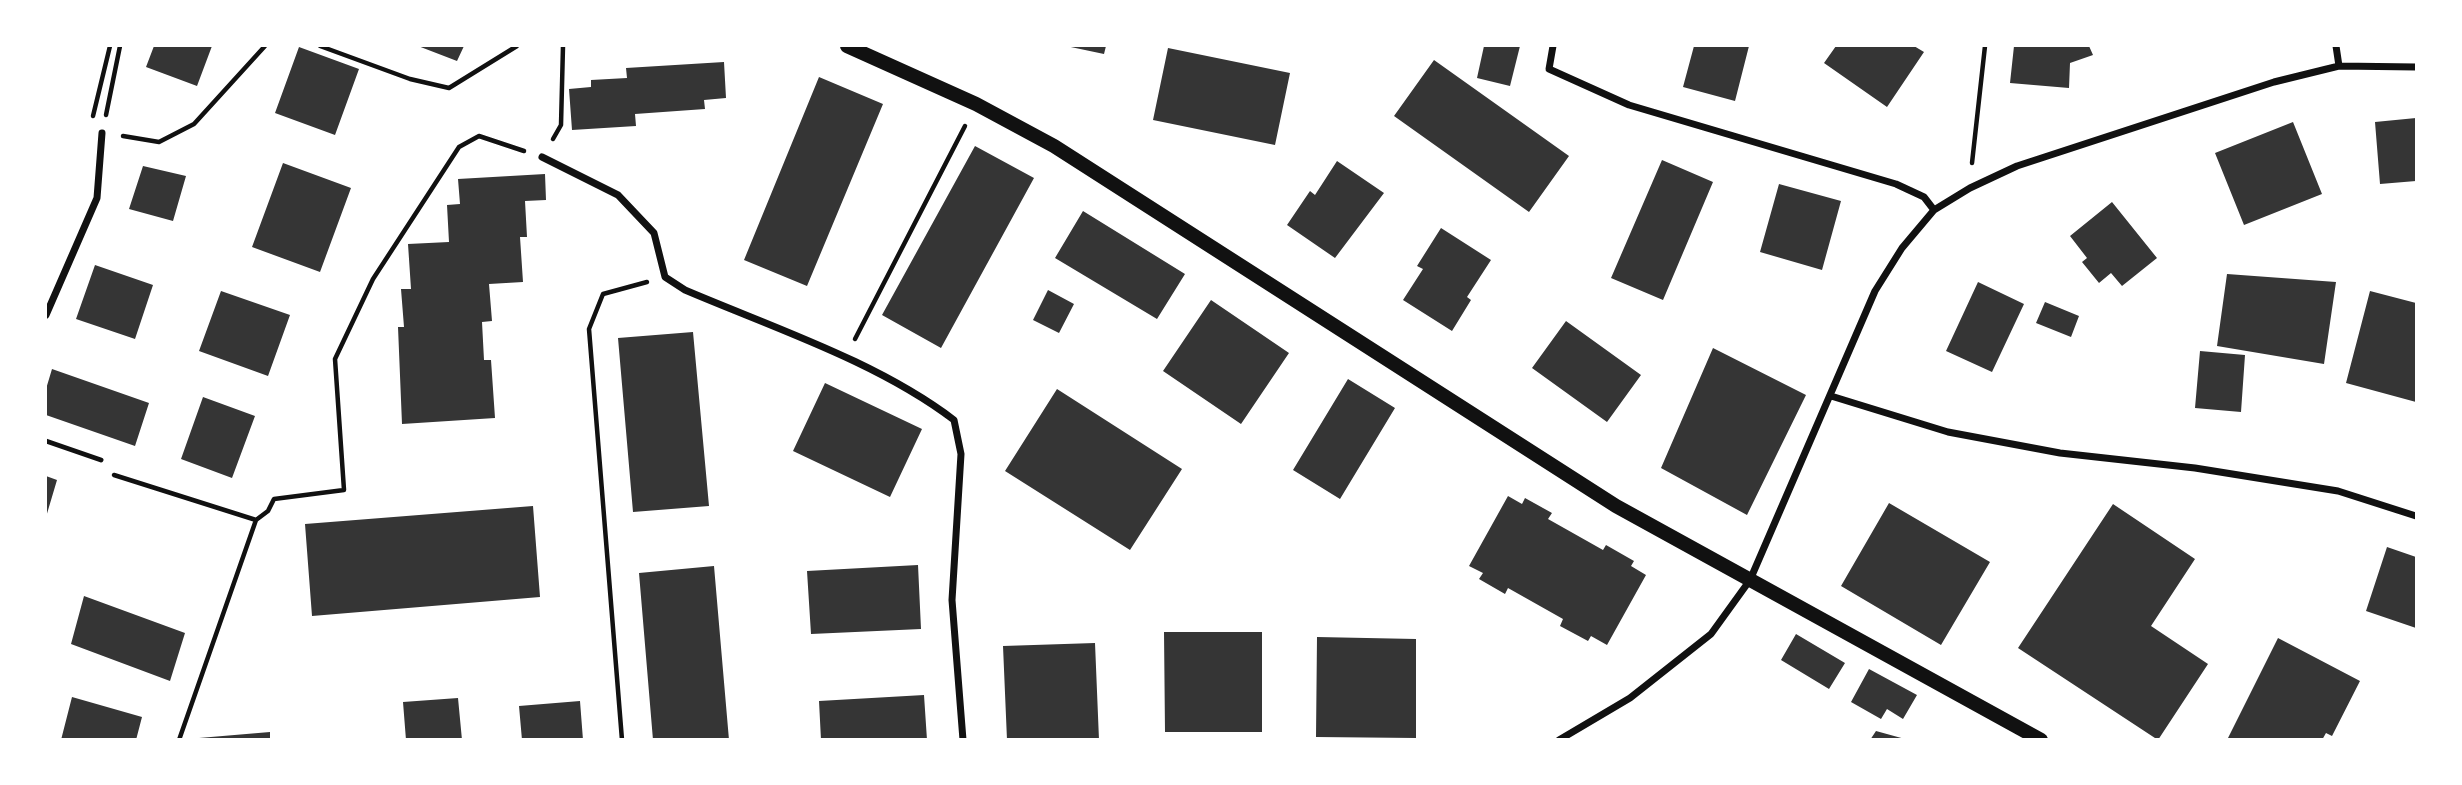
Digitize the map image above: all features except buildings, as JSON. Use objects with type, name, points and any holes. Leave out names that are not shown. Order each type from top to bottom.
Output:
[{"type":"main road","points":[[847,46],[976,104],[1054,146],[1616,506],[2041,740]]},
{"type":"street","points":[[1553,46],[1549,69],[1629,105],[1896,184],[1924,197],[1934,210]]},
{"type":"street","points":[[2336,46],[2339,66]]},
{"type":"street","points":[[1559,740],[1630,698],[1711,634],[1750,580],[1875,291],[1902,248],[1934,210],[1970,188],[2017,166],[2274,82],[2339,66],[2417,67]]},
{"type":"street","points":[[46,316],[97,198],[102,133]]},
{"type":"street","points":[[542,157],[618,195],[654,233],[664,277],[685,290],[845,359],[927,399],[954,420],[961,454],[952,600],[963,740]]},
{"type":"street","points":[[1831,396],[1948,432],[2060,453],[2195,468],[2338,491],[2417,516]]},
{"type":"lane","points":[[46,441],[101,460]]},
{"type":"path","points":[[120,46],[102,133],[159,142],[194,124],[265,46]]},
{"type":"path","points":[[320,46],[410,79],[449,88],[517,46]]},
{"type":"path","points":[[561,125],[563,46]]},
{"type":"path","points":[[1970,188],[1985,46]]},
{"type":"path","points":[[845,359],[976,104]]},
{"type":"path","points":[[179,740],[256,520],[268,511],[274,499],[344,490],[335,359],[373,279],[459,147],[479,136],[542,157]]},
{"type":"path","points":[[622,740],[589,330],[603,294],[664,277]]},
{"type":"path","points":[[101,460],[99,470],[256,520]]}]
